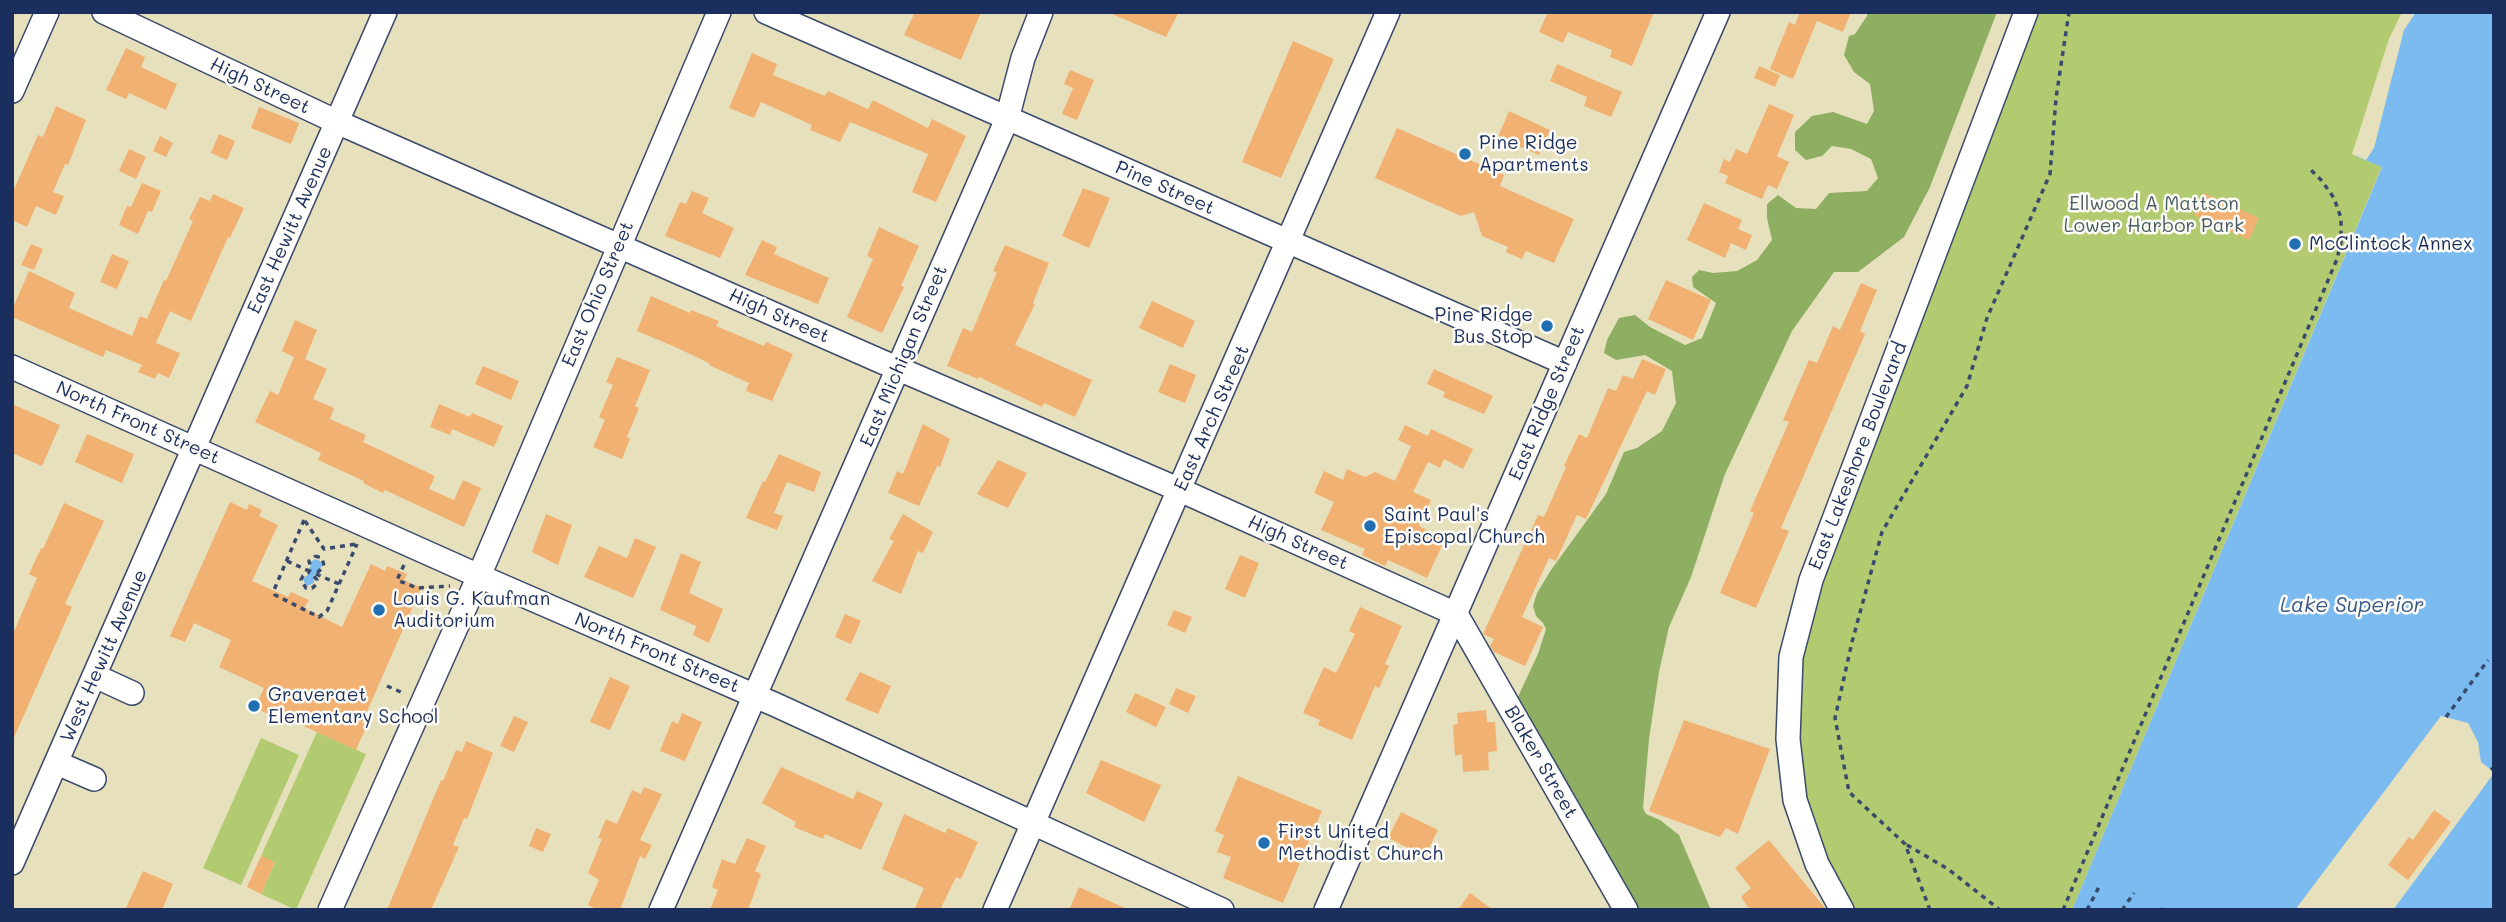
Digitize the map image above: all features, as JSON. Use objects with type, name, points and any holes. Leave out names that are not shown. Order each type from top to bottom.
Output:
[{"type":"street","points":[[12,91],[47,12]]},
{"type":"street","name":"High Street","points":[[104,12],[337,122],[1180,490],[1456,614]]},
{"type":"street","name":"East Hewitt Avenue","points":[[195,448],[385,12]]},
{"type":"street","name":"East Ohio Street","points":[[330,910],[478,576],[719,12]]},
{"type":"street","name":"Pine Street","points":[[766,12],[1565,363]]},
{"type":"street","name":"East Michigan Street","points":[[662,910],[1007,119],[1023,58],[1041,12]]},
{"type":"street","name":"East Arch Street","points":[[995,910],[1388,12]]},
{"type":"street","name":"East Ridge Street","points":[[1326,910],[1718,12]]},
{"type":"street","name":"East Lakeshore Boulevard","points":[[1842,910],[1817,864],[1795,800],[1788,739],[1791,657],[1811,580],[2026,12]]},
{"type":"street","name":"North Front Street","points":[[12,367],[478,576],[754,695],[1222,910]]},
{"type":"street","name":"West Hewitt Avenue","points":[[12,863],[195,448]]},
{"type":"street","name":"Blaker Street","points":[[1456,614],[1626,910]]},
{"type":"street","points":[[95,676],[132,693]]},
{"type":"street","points":[[57,763],[94,779]]},
{"type":"path","points":[[2000,910],[1948,869],[1905,844],[1849,792],[1835,718],[1852,642],[1882,532],[1967,386],[1987,318],[2050,174],[2056,98],[2069,12]]},
{"type":"path","points":[[2063,910],[2337,259],[2341,242],[2341,218],[2334,198],[2308,167]]},
{"type":"path","points":[[304,520],[324,549],[357,544],[327,611],[319,617],[275,595],[274,590],[304,520]]},
{"type":"path","points":[[320,557],[324,549]]},
{"type":"path","points":[[320,557],[324,566],[316,574],[316,585],[306,588],[301,580],[309,571],[310,559],[320,557]]},
{"type":"path","points":[[287,561],[309,571]]},
{"type":"path","points":[[404,565],[397,580],[417,589],[450,586]]},
{"type":"path","points":[[316,574],[339,584]]},
{"type":"path","points":[[2446,717],[2488,660]]},
{"type":"path","points":[[387,686],[403,693]]},
{"type":"path","points":[[1905,844],[1930,910]]},
{"type":"path","points":[[2087,910],[2099,885]]},
{"type":"path","points":[[2122,910],[2134,894]]},
{"type":"green space","points":[[1867,12],[1997,12],[1930,187],[1904,237],[1858,272],[1834,272],[1792,331],[1725,474],[1691,577],[1669,627],[1649,739],[1643,808],[1646,814],[1660,820],[1679,835],[1711,910],[1634,910],[1515,703],[1538,654],[1546,629],[1536,616],[1533,606],[1537,593],[1551,570],[1606,494],[1624,452],[1637,448],[1662,431],[1676,403],[1672,371],[1645,355],[1616,360],[1604,353],[1607,340],[1619,318],[1635,315],[1650,327],[1685,345],[1702,338],[1716,303],[1693,287],[1692,277],[1699,270],[1713,273],[1737,271],[1757,260],[1772,240],[1767,204],[1778,195],[1796,208],[1816,209],[1829,193],[1867,191],[1878,178],[1871,159],[1851,149],[1832,146],[1822,156],[1806,160],[1795,150],[1795,132],[1812,116],[1833,112],[1867,124],[1874,111],[1870,84],[1854,72],[1844,55],[1849,36],[1855,34]]},
{"type":"green space","name":"Ellwood A Mattson Lower Harbor Park","points":[[2026,12],[2406,12],[2355,156],[2382,166],[2072,910],[1842,910],[1817,864],[1788,739],[1811,580]]},
{"type":"green space","points":[[317,732],[366,754],[296,910],[261,894],[275,863],[261,856]]},
{"type":"green space","points":[[261,738],[299,755],[241,885],[203,868]]},
{"type":"water","name":"Lake Superior","points":[[2406,12],[2494,12],[2494,772],[2481,762],[2478,742],[2468,723],[2441,716],[2295,910],[2072,910],[2382,167],[2355,156]]},
{"type":"water","points":[[315,559],[320,561],[322,566],[314,576],[314,583],[307,586],[304,578],[309,574],[311,562]]},
{"type":"water","points":[[2494,773],[2494,910],[2393,910],[2478,795]]},
{"type":"pier","points":[[2402,12],[2416,12],[2404,30],[2374,148],[2366,160],[2352,154],[2389,39]]},
{"type":"building","points":[[915,12],[981,12],[961,60],[904,35]]},
{"type":"building","points":[[1107,12],[1179,12],[1166,37]]},
{"type":"building","points":[[1548,12],[1654,12],[1632,66],[1610,57],[1612,50],[1568,32],[1563,43],[1539,32]]},
{"type":"building","points":[[1796,12],[1851,12],[1843,32],[1817,21],[1793,79],[1770,69],[1789,22],[1795,25],[1799,14]]},
{"type":"building","points":[[1293,41],[1334,59],[1281,178],[1242,162]]},
{"type":"building","points":[[126,48],[145,57],[141,67],[177,84],[166,110],[129,93],[126,99],[106,90]]},
{"type":"building","points":[[752,53],[777,64],[773,75],[825,96],[828,91],[868,109],[873,100],[928,128],[932,119],[966,136],[936,202],[912,192],[928,154],[850,122],[840,142],[810,130],[812,125],[761,102],[754,118],[729,108]]},
{"type":"building","points":[[1557,64],[1622,92],[1611,117],[1584,106],[1587,97],[1550,81]]},
{"type":"building","points":[[1759,66],[1780,75],[1775,87],[1754,78]]},
{"type":"building","points":[[1070,70],[1094,80],[1077,120],[1062,114],[1073,88],[1064,84]]},
{"type":"building","points":[[1769,104],[1794,115],[1777,156],[1789,162],[1777,189],[1768,185],[1762,199],[1725,183],[1728,176],[1719,172],[1724,159],[1730,162],[1736,149],[1747,154]]},
{"type":"building","points":[[56,106],[86,120],[68,165],[65,164],[53,192],[64,196],[56,215],[36,206],[27,227],[12,220],[12,194],[38,135],[43,137]]},
{"type":"building","points":[[259,107],[299,123],[291,144],[251,128]]},
{"type":"building","points":[[1509,111],[1550,130],[1539,155],[1498,137]]},
{"type":"building","name":"Pine Ridge Apartments","points":[[1397,128],[1504,175],[1500,186],[1574,219],[1554,263],[1526,251],[1522,259],[1506,252],[1508,247],[1482,236],[1474,212],[1461,216],[1375,178]]},
{"type":"building","points":[[219,134],[235,141],[227,160],[211,153]]},
{"type":"building","points":[[160,136],[173,143],[166,157],[153,151]]},
{"type":"building","points":[[129,149],[146,157],[136,179],[119,171]]},
{"type":"building","points":[[142,183],[161,191],[138,234],[119,225],[127,206],[131,207]]},
{"type":"building","points":[[1083,188],[1110,198],[1089,248],[1062,236]]},
{"type":"building","points":[[692,191],[709,198],[702,213],[734,228],[720,258],[665,236],[680,202],[686,204]]},
{"type":"building","points":[[2204,193],[2259,218],[2249,240],[2194,215]]},
{"type":"building","points":[[213,194],[244,208],[230,238],[228,237],[191,321],[170,311],[156,343],[180,353],[169,378],[158,373],[155,379],[138,372],[142,365],[106,350],[103,357],[12,317],[12,310],[29,271],[75,293],[69,308],[132,336],[140,316],[147,319],[164,280],[166,281],[193,221],[189,219],[200,197],[210,201]]},
{"type":"building","points":[[1704,203],[1742,220],[1738,229],[1752,235],[1746,250],[1731,243],[1725,258],[1687,240]]},
{"type":"building","points":[[879,227],[919,246],[901,286],[904,287],[882,333],[847,317],[873,259],[867,256]]},
{"type":"building","points":[[762,240],[777,247],[774,254],[829,278],[818,304],[745,275]]},
{"type":"building","points":[[31,244],[43,249],[34,270],[21,265]]},
{"type":"building","points":[[1005,245],[1049,263],[1033,303],[1035,304],[1015,345],[1092,380],[1075,417],[1044,403],[1042,407],[979,377],[978,379],[947,366],[963,328],[972,332]]},
{"type":"building","points":[[112,254],[129,261],[117,289],[100,282]]},
{"type":"building","points":[[1666,280],[1711,300],[1693,340],[1648,319]]},
{"type":"building","points":[[1861,283],[1877,290],[1860,331],[1865,334],[1781,528],[1789,531],[1756,608],[1720,593],[1754,513],[1750,511],[1789,422],[1783,420],[1809,360],[1817,363],[1833,326],[1840,330]]},
{"type":"building","points":[[651,296],[690,313],[691,310],[719,321],[716,326],[764,346],[766,342],[793,354],[772,401],[746,391],[749,383],[637,331]]},
{"type":"building","points":[[1152,301],[1195,321],[1183,348],[1139,328]]},
{"type":"building","points":[[295,320],[317,330],[305,359],[327,369],[313,399],[334,408],[330,419],[366,435],[363,442],[435,476],[429,489],[454,500],[463,480],[481,488],[464,527],[385,490],[383,493],[363,483],[364,481],[318,460],[321,453],[255,422],[270,391],[278,395],[294,357],[282,351]]},
{"type":"building","points":[[617,357],[650,370],[635,406],[639,408],[627,437],[630,439],[622,459],[593,447],[605,420],[599,417],[613,385],[606,382]]},
{"type":"building","points":[[1642,359],[1666,369],[1655,395],[1647,391],[1586,519],[1577,515],[1556,561],[1549,558],[1522,617],[1543,627],[1525,666],[1494,652],[1490,646],[1494,639],[1483,634],[1538,515],[1544,517],[1579,434],[1587,438],[1608,388],[1616,391],[1623,375],[1633,379]]},
{"type":"building","points":[[1170,364],[1196,375],[1185,403],[1158,392]]},
{"type":"building","points":[[483,366],[519,381],[511,400],[475,384]]},
{"type":"building","points":[[1434,369],[1493,396],[1484,414],[1443,397],[1445,392],[1427,384]]},
{"type":"building","points":[[12,404],[60,425],[42,466],[12,453]]},
{"type":"building","points":[[439,404],[470,417],[472,413],[503,426],[494,447],[452,429],[450,435],[430,427]]},
{"type":"building","points":[[923,424],[950,439],[940,467],[937,466],[919,506],[888,493],[897,471],[903,474]]},
{"type":"building","name":"Saint Paul's Episcopal Church","points":[[1405,425],[1428,436],[1431,429],[1473,449],[1463,469],[1444,459],[1440,468],[1428,462],[1413,492],[1431,500],[1419,526],[1445,539],[1427,578],[1388,560],[1385,566],[1362,555],[1365,549],[1321,530],[1334,502],[1314,493],[1324,471],[1343,480],[1347,469],[1365,477],[1375,472],[1395,481],[1411,446],[1398,440]]},
{"type":"building","points":[[87,434],[134,454],[122,483],[75,462]]},
{"type":"building","points":[[779,454],[821,472],[814,492],[787,482],[774,513],[783,516],[777,530],[746,518]]},
{"type":"building","points":[[998,460],[1027,473],[1008,508],[977,494]]},
{"type":"building","name":"Graveraet Elementary School","points":[[230,502],[247,510],[249,504],[262,510],[259,516],[278,525],[252,581],[288,597],[291,592],[309,600],[304,608],[342,627],[371,564],[385,571],[387,566],[407,574],[404,580],[421,588],[362,723],[367,725],[356,750],[284,717],[282,720],[255,708],[264,688],[219,667],[231,640],[194,623],[185,642],[170,636]]},
{"type":"building","points":[[64,503],[104,521],[65,604],[72,607],[12,742],[12,636],[37,578],[29,574]]},
{"type":"building","points":[[546,514],[572,525],[558,565],[532,552]]},
{"type":"building","points":[[903,514],[933,532],[923,553],[918,551],[901,594],[872,581],[894,541],[889,539]]},
{"type":"building","points":[[635,538],[656,547],[633,598],[584,577],[599,546],[627,558]]},
{"type":"building","points":[[681,553],[701,562],[689,593],[723,609],[709,643],[693,635],[696,626],[660,610]]},
{"type":"building","points":[[1240,555],[1259,563],[1245,598],[1225,589]]},
{"type":"building","points":[[1360,607],[1402,626],[1385,664],[1389,666],[1379,688],[1375,686],[1352,740],[1318,725],[1320,720],[1303,713],[1324,667],[1336,673],[1355,634],[1349,631]]},
{"type":"building","points":[[1174,610],[1192,617],[1185,633],[1167,625]]},
{"type":"building","points":[[845,614],[861,621],[851,644],[835,637]]},
{"type":"building","points":[[860,672],[891,686],[878,714],[845,700]]},
{"type":"building","points":[[610,677],[630,686],[610,730],[590,722]]},
{"type":"building","points":[[1176,688],[1196,696],[1188,713],[1169,704]]},
{"type":"building","points":[[1135,693],[1166,707],[1156,727],[1126,712]]},
{"type":"building","points":[[1486,710],[1487,722],[1495,722],[1497,751],[1488,752],[1489,770],[1463,772],[1462,754],[1455,756],[1453,725],[1458,724],[1457,713]]},
{"type":"building","points":[[682,713],[702,722],[685,761],[660,751],[672,721],[678,724]]},
{"type":"building","points":[[514,716],[528,722],[514,752],[500,746]]},
{"type":"building","points":[[1684,720],[1770,749],[1738,834],[1726,828],[1720,837],[1649,811]]},
{"type":"building","points":[[466,741],[493,753],[467,819],[464,818],[453,845],[459,847],[431,910],[387,910],[441,780],[443,781],[456,750],[462,752]]},
{"type":"building","points":[[1101,760],[1161,785],[1144,822],[1086,793]]},
{"type":"building","points":[[781,767],[853,799],[857,791],[883,803],[861,850],[825,834],[823,839],[794,827],[796,822],[762,803]]},
{"type":"building","name":"First United Methodist Church","points":[[1238,776],[1322,811],[1283,903],[1223,878],[1231,857],[1217,852],[1224,835],[1215,831]]},
{"type":"building","points":[[644,787],[662,794],[640,840],[652,845],[645,859],[640,856],[620,910],[598,910],[588,905],[599,880],[588,873],[602,839],[598,838],[606,819],[617,824],[632,790],[641,794]]},
{"type":"building","points":[[2434,810],[2451,822],[2408,880],[2388,865],[2409,837],[2413,840]]},
{"type":"building","points":[[1401,812],[1438,830],[1425,856],[1388,838]]},
{"type":"building","points":[[904,814],[945,833],[948,828],[978,842],[961,879],[956,877],[940,910],[914,910],[924,888],[882,869]]},
{"type":"building","points":[[536,828],[551,834],[543,852],[529,846]]},
{"type":"building","points":[[747,838],[766,846],[755,871],[761,874],[748,910],[710,910],[718,890],[712,887],[722,859],[735,864]]},
{"type":"building","points":[[1769,840],[1826,910],[1750,910],[1741,897],[1751,888],[1735,868]]},
{"type":"building","points":[[261,856],[275,862],[261,894],[247,887]]},
{"type":"building","points":[[143,871],[173,884],[162,910],[125,910]]},
{"type":"building","points":[[1079,887],[1129,910],[1069,910]]},
{"type":"building","points":[[1470,893],[1493,910],[1458,910]]},
{"type":"place","name":"Pine Ridge Apartments","points":[[1465,154]]},
{"type":"place","name":"McClintock Annex","points":[[2295,244]]},
{"type":"place","name":"Pine Ridge Bus Stop","points":[[1547,326]]},
{"type":"place","name":"Saint Paul's Episcopal Church","points":[[1370,526]]},
{"type":"place","name":"Louis G. Kaufman Auditorium","points":[[379,610]]},
{"type":"place","name":"Graveraet Elementary School","points":[[254,706]]},
{"type":"place","name":"First United Methodist Church","points":[[1264,843]]}]
